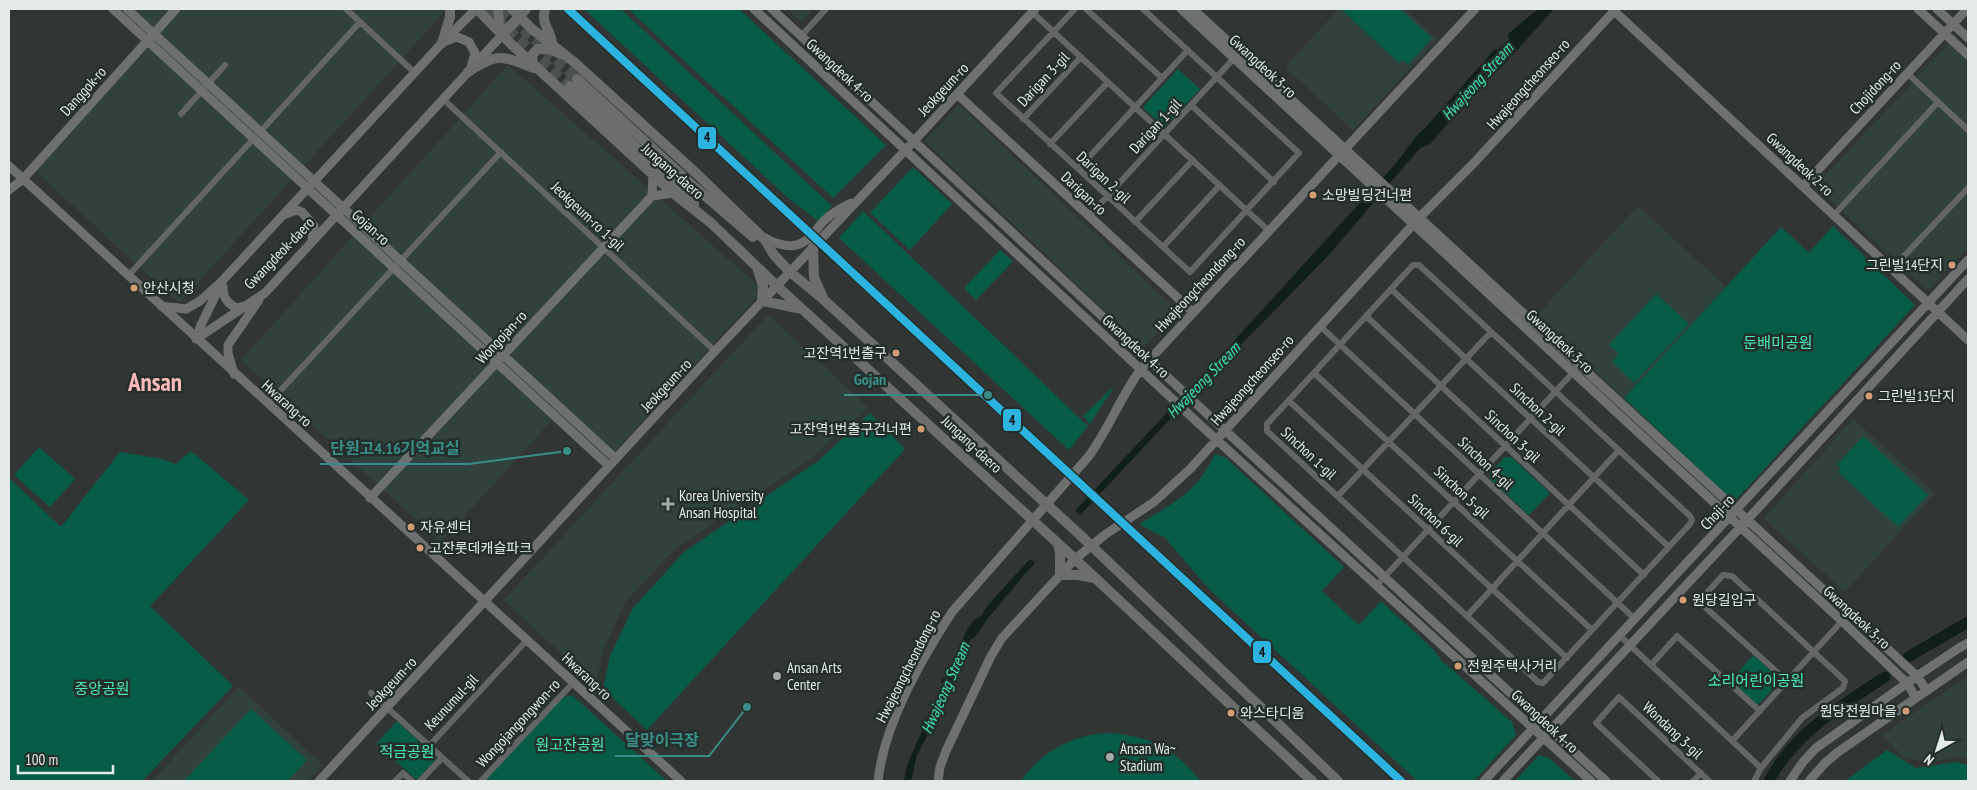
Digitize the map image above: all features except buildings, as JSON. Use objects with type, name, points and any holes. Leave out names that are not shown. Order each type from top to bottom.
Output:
[{"type":"main road","points":[[442,43],[450,18],[450,9]]},
{"type":"main road","name":"Jungang-daero","points":[[477,9],[510,43],[673,193],[710,222],[777,286],[1041,527],[1061,549],[1075,559],[1312,781]]},
{"type":"main road","points":[[498,9],[499,24],[503,34]]},
{"type":"main road","points":[[545,9],[543,20],[552,38],[552,44]]},
{"type":"main road","name":"Jungang-daero","points":[[519,11],[552,44],[697,174],[762,236],[774,255],[790,272],[823,299],[1092,546],[1338,781]]},
{"type":"main road","name":"Gwangdeok-daero","points":[[503,34],[519,11]]},
{"type":"main road","points":[[536,66],[532,55],[538,49],[556,51],[574,62]]},
{"type":"main road","points":[[468,72],[486,59],[496,57],[536,66]]},
{"type":"main road","points":[[710,222],[682,190],[573,83],[774,255]]},
{"type":"main road","points":[[813,247],[814,277],[823,299]]},
{"type":"main road","points":[[756,266],[762,286],[762,301],[802,309]]},
{"type":"main road","points":[[1061,549],[1060,575],[1078,575],[1095,578]]},
{"type":"street","name":"Gojan-ro","points":[[113,9],[151,37],[312,185],[500,359],[609,466]]},
{"type":"street","name":"Gojan-ro","points":[[127,9],[151,37]]},
{"type":"street","name":"Danggok-ro","points":[[9,190],[23,179],[176,9]]},
{"type":"street","points":[[346,9],[415,73]]},
{"type":"street","name":"Gwangdeok-daero","points":[[196,339],[223,280],[442,43],[477,9]]},
{"type":"street","name":"Gwangdeok 4-ro","points":[[754,9],[1217,440],[1590,781]]},
{"type":"street","name":"Gwangdeok 4-ro","points":[[772,9],[1148,360],[1606,781]]},
{"type":"street","points":[[801,36],[826,9]]},
{"type":"street","name":"Darigan 2-gil","points":[[1075,9],[996,94],[1190,272],[1299,153],[1143,9]]},
{"type":"street","points":[[1086,9],[1162,78]]},
{"type":"street","name":"Gwangdeok 3-ro","points":[[1181,9],[1237,55],[1397,202],[1573,372],[1907,683],[1916,698]]},
{"type":"street","name":"Gwangdeok 3-ro","points":[[1193,9],[1237,55]]},
{"type":"street","name":"Hwajeongcheondong-ro","points":[[878,781],[880,766],[894,718],[936,635],[952,612],[1097,445],[1132,382],[1148,360],[1474,9]]},
{"type":"street","name":"Gwangdeok 2-ro","points":[[1614,9],[1968,340]]},
{"type":"street","name":"Hwajeongcheonseo-ro","points":[[938,781],[940,767],[946,751],[990,656],[1002,638],[1075,559],[1106,534],[1154,502],[1190,469],[1417,221],[1479,158],[1614,9]]},
{"type":"street","points":[[1918,9],[1968,55]]},
{"type":"street","points":[[1937,9],[1968,38]]},
{"type":"street","name":"Chojidong-ro","points":[[1803,186],[1967,9]]},
{"type":"street","name":"Jeokgeum-ro","points":[[319,781],[715,351],[914,141],[1033,10]]},
{"type":"street","name":"Darigan 3-gil","points":[[1033,10],[1269,231]]},
{"type":"street","points":[[128,276],[360,22]]},
{"type":"street","name":"Gwangdeok-daero","points":[[196,339],[265,293],[503,34]]},
{"type":"street","points":[[442,43],[451,38],[458,37],[469,42],[475,53],[468,72]]},
{"type":"street","points":[[1078,169],[1188,50]]},
{"type":"street","name":"Darigan 1-gil","points":[[1089,216],[1237,55]]},
{"type":"street","name":"Darigan 3-gil","points":[[1023,119],[1081,57]]},
{"type":"street","points":[[181,114],[225,65]]},
{"type":"street","points":[[1907,73],[1968,130]]},
{"type":"street","points":[[1050,144],[1108,82]]},
{"type":"street","name":"Darigan-ro","points":[[957,94],[1193,312]]},
{"type":"street","name":"Jeokgeum-ro 1-gil","points":[[443,99],[715,351]]},
{"type":"street","points":[[1834,215],[1938,102]]},
{"type":"street","points":[[1191,105],[1274,182]]},
{"type":"street","points":[[268,404],[501,152]]},
{"type":"street","points":[[1135,222],[1193,160]]},
{"type":"street","name":"Hwarang-ro","points":[[9,166],[234,374],[681,781]]},
{"type":"street","points":[[653,174],[652,196],[673,193]]},
{"type":"street","points":[[1163,247],[1220,185]]},
{"type":"street","points":[[1892,269],[1968,188]]},
{"type":"street","name":"Wongojan-ro","points":[[370,498],[652,196]]},
{"type":"street","points":[[762,236],[777,244],[796,245],[806,241],[827,217],[861,196]]},
{"type":"street","points":[[283,216],[289,211],[296,210],[306,216],[314,226],[311,242]]},
{"type":"street","name":"Gwangdeok 3-ro","points":[[1417,221],[1580,365],[1748,519],[1917,676],[1927,690]]},
{"type":"street","name":"Choji-ro","points":[[1484,781],[1738,510],[1968,260]]},
{"type":"street","name":"Sinchon 1-gil","points":[[1413,265],[1419,265],[1690,516],[1692,520],[1669,548],[1543,683],[1538,682],[1267,430],[1267,424],[1391,289],[1413,265]]},
{"type":"street","points":[[223,280],[223,294],[227,303],[236,308],[249,304]]},
{"type":"street","points":[[160,306],[186,309],[200,301],[223,280]]},
{"type":"street","name":"Choji-ro","points":[[1503,781],[1968,280]]},
{"type":"street","name":"Sinchon 2-gil","points":[[1391,289],[1669,548]]},
{"type":"street","points":[[234,374],[228,353],[228,345],[265,293]]},
{"type":"street","name":"Sinchon 3-gil","points":[[1366,316],[1644,575]]},
{"type":"street","name":"Sinchon 4-gil","points":[[1320,326],[1635,619]]},
{"type":"street","points":[[1338,496],[1491,332]]},
{"type":"street","name":"Gojan-ro","points":[[500,359],[616,459]]},
{"type":"street","points":[[1377,585],[1580,365]]},
{"type":"street","name":"Sinchon 5-gil","points":[[1314,373],[1592,630]]},
{"type":"street","name":"Sinchon 6-gil","points":[[1289,401],[1567,658]]},
{"type":"street","points":[[1467,616],[1619,450]]},
{"type":"street","points":[[1754,781],[1760,768],[1802,718],[1843,688],[1845,681],[1732,576],[1724,575],[1703,597],[1706,608],[1787,681]]},
{"type":"street","points":[[1732,742],[1842,621]]},
{"type":"street","points":[[1619,636],[1760,768]]},
{"type":"street","points":[[1651,665],[1677,636],[1760,711]]},
{"type":"street","name":"Keunumul-gil","points":[[468,781],[429,746],[527,640]]},
{"type":"street","points":[[1790,781],[1803,762],[1816,748],[1917,676],[1968,643]]},
{"type":"street","points":[[1809,781],[1838,752],[1968,662]]},
{"type":"street","name":"Wongojangongwon-ro","points":[[481,781],[573,682]]},
{"type":"street","points":[[371,693],[429,746]]},
{"type":"street","name":"Wondang 3-gil","points":[[1658,781],[1596,723],[1619,697],[1709,781]]},
{"type":"street","points":[[420,781],[442,758]]},
{"type":"street","points":[[395,781],[403,773],[412,781]]},
{"type":"street","points":[[1693,781],[1700,773]]},
{"type":"shaded area","points":[[130,9],[442,9],[444,12],[179,303],[33,169],[157,34]]},
{"type":"shaded area","points":[[787,9],[813,9],[801,22]]},
{"type":"shaded area","points":[[1339,9],[1404,9],[1437,39],[1353,130],[1285,67]]},
{"type":"shaded area","points":[[1949,43],[1968,61],[1968,247],[1928,291],[1816,186]]},
{"type":"shaded area","points":[[508,65],[763,290],[602,466],[552,420],[441,542],[241,360]]},
{"type":"shaded area","points":[[959,105],[1177,311],[1144,347],[925,141]]},
{"type":"shaded area","points":[[1638,206],[1726,287],[1624,398],[1536,316]]},
{"type":"shaded area","name":"Korea University Ansan Hospital","points":[[768,315],[868,407],[809,460],[676,548],[626,601],[603,650],[596,686],[504,600]]},
{"type":"shaded area","points":[[1853,419],[1935,493],[1845,592],[1764,518]]},
{"type":"shaded area","points":[[1968,676],[1968,759],[1956,757],[1927,763],[1904,757],[1882,735]]},
{"type":"shaded area","points":[[239,687],[323,765],[308,781],[152,781]]},
{"type":"green space","points":[[584,9],[621,9],[832,206],[818,221],[787,197]]},
{"type":"green space","points":[[628,9],[739,9],[886,145],[833,198]]},
{"type":"green space","points":[[1343,9],[1400,9],[1432,38],[1408,65],[1403,60],[1399,63]]},
{"type":"green space","points":[[1178,69],[1200,89],[1166,126],[1163,126],[1144,109],[1144,106]]},
{"type":"green space","points":[[913,167],[952,204],[910,250],[870,213]]},
{"type":"green space","points":[[863,211],[1088,426],[1069,450],[839,238]]},
{"type":"green space","name":"둔배미공원","points":[[1833,226],[1915,305],[1734,502],[1624,398],[1781,227],[1809,253]]},
{"type":"green space","points":[[1000,250],[1013,261],[976,300],[964,288]]},
{"type":"green space","points":[[1656,294],[1689,324],[1634,383],[1612,362],[1619,354],[1609,345]]},
{"type":"green space","points":[[1115,385],[1090,424],[1083,416]]},
{"type":"green space","points":[[870,413],[905,449],[647,730],[603,689],[610,656],[633,608],[684,552],[818,461]]},
{"type":"green space","points":[[1863,436],[1928,495],[1898,527],[1838,472],[1841,468],[1837,465]]},
{"type":"green space","points":[[39,447],[75,479],[50,507],[14,475]]},
{"type":"green space","name":"중앙공원","points":[[191,451],[249,500],[150,606],[233,686],[142,781],[9,781],[9,478],[61,527],[120,452],[162,459],[176,464]]},
{"type":"green space","points":[[1215,454],[1226,458],[1344,567],[1322,591],[1359,625],[1381,601],[1434,650],[1441,660],[1512,722],[1516,735],[1474,781],[1417,781],[1210,590],[1165,538],[1139,524],[1173,503],[1192,488]]},
{"type":"green space","points":[[1505,457],[1511,457],[1550,493],[1529,515],[1490,479],[1490,473]]},
{"type":"green space","name":"소리어린이공원","points":[[1753,655],[1781,680],[1758,705],[1731,681]]},
{"type":"green space","name":"원고잔공원","points":[[572,695],[667,781],[484,781],[562,698]]},
{"type":"green space","points":[[251,709],[307,760],[288,781],[184,781]]},
{"type":"green space","name":"적금공원","points":[[397,721],[437,758],[417,780],[376,744]]},
{"type":"green space","name":"Ansan Wa~ Stadium","points":[[1107,733],[1147,740],[1160,746],[1182,761],[1200,781],[1021,781],[1038,762],[1058,747],[1082,737]]},
{"type":"green space","points":[[1887,750],[1916,768],[1956,762],[1968,765],[1968,781],[1845,781]]},
{"type":"green space","points":[[1539,755],[1549,758],[1575,781],[1515,781]]},
{"type":"water","name":"Hwajeong Stream","points":[[1538,9],[1554,9],[1499,70],[1493,72],[1430,144],[1420,148],[1327,257],[1216,370],[1023,576],[975,637],[970,640],[939,713],[917,755],[911,781],[904,781],[907,765],[943,684],[941,682],[942,679],[945,678],[967,630],[975,619],[981,616],[988,605],[1023,566],[1239,336],[1392,168],[1416,137],[1494,50],[1509,40],[1508,34]]},
{"type":"pier","points":[[1191,384],[1199,392],[1180,412],[1171,405]]},
{"type":"pier","points":[[1073,508],[1082,517],[1037,565],[1028,557]]},
{"type":"waterway","points":[[1908,657],[1968,622]]},
{"type":"waterway","points":[[1769,781],[1779,764],[1805,735],[1852,698],[1885,677]]},
{"type":"tunnel","points":[[486,9],[570,86]]},
{"type":"tunnel","points":[[501,9],[577,79]]},
{"type":"transit line","name":"4","points":[[568,9],[1401,781]]},
{"type":"place","name":"소망빌딩건너편","points":[[1313,195]]},
{"type":"place","name":"그린빌14단지","points":[[1952,265]]},
{"type":"place","name":"안산시청","points":[[134,288]]},
{"type":"place","name":"고잔역1번출구","points":[[896,353]]},
{"type":"place","name":"Gojan","points":[[988,395]]},
{"type":"place","name":"그린빌13단지","points":[[1869,396]]},
{"type":"place","name":"고잔역1번출구건너편","points":[[921,429]]},
{"type":"place","name":"단원고4.16기억교실","points":[[567,451]]},
{"type":"place","name":"Korea University Ansan Hospital","points":[[668,504]]},
{"type":"place","name":"자유센터","points":[[411,527]]},
{"type":"place","name":"고잔롯데캐슬파크","points":[[420,548]]},
{"type":"place","name":"원당길입구","points":[[1683,600]]},
{"type":"place","name":"전원주택사거리","points":[[1458,666]]},
{"type":"place","name":"Ansan Arts Center","points":[[777,676]]},
{"type":"place","name":"달맞이극장","points":[[747,707]]},
{"type":"place","name":"원당전원마을","points":[[1906,711]]},
{"type":"place","name":"와스타디움","points":[[1231,713]]},
{"type":"place","name":"Ansan Wa~ Stadium","points":[[1110,757]]},
{"type":"district","name":"Ansan","points":[[155,382]]}]
